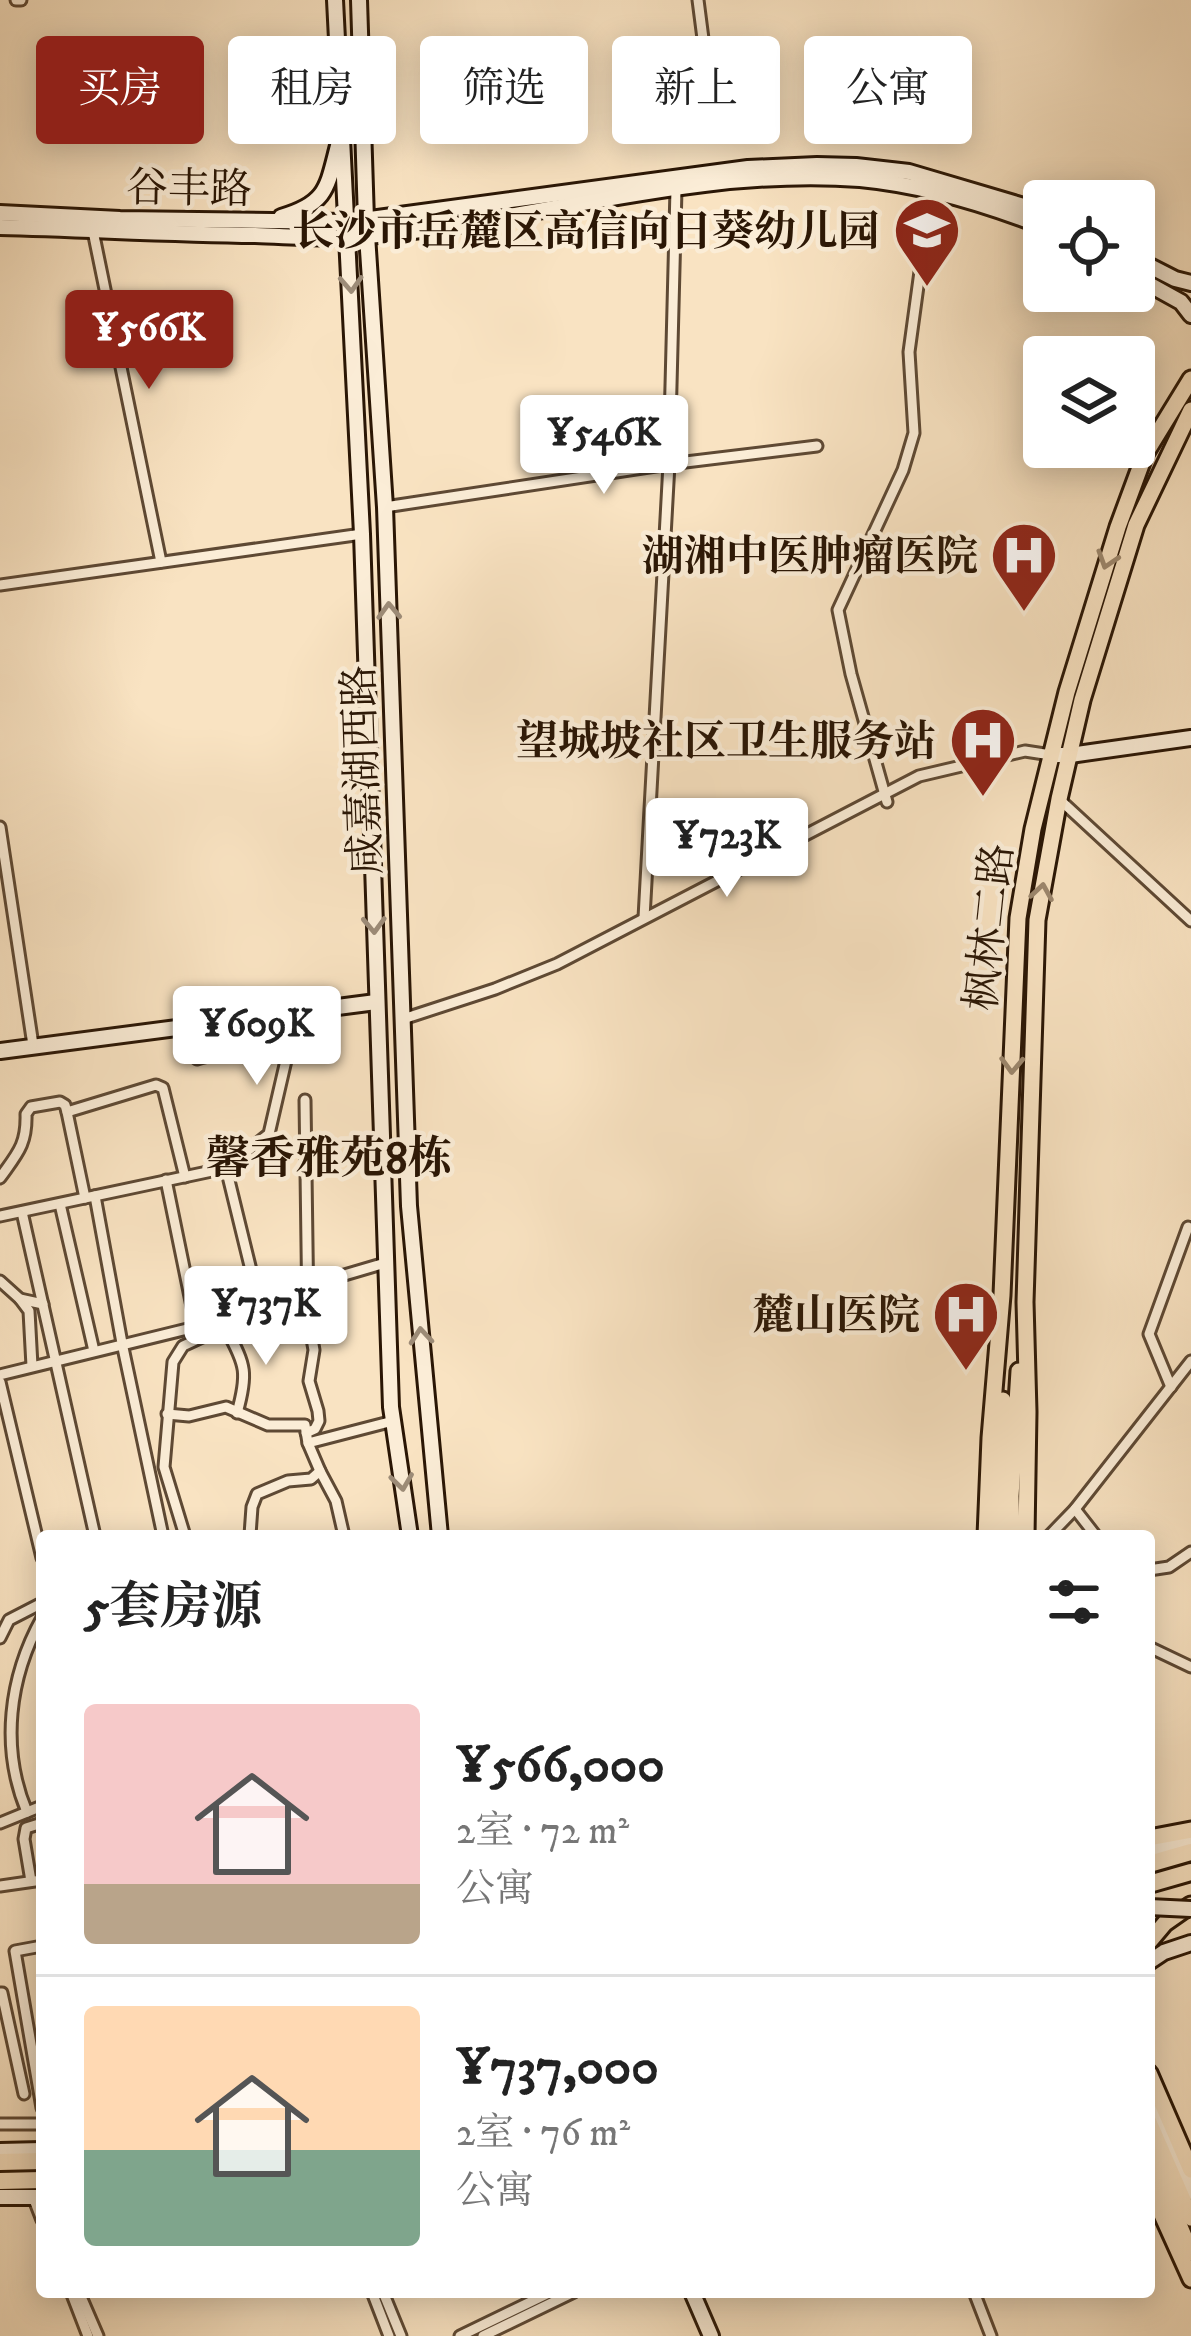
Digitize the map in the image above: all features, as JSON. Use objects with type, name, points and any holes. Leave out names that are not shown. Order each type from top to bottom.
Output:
[{"type":"highway","points":[[1155,1862],[1191,1852]]},
{"type":"highway","points":[[1155,1882],[1191,1872]]},
{"type":"highway","points":[[0,2162],[36,2161]]},
{"type":"highway","points":[[0,2181],[36,2194]]},
{"type":"main road","name":"枫林二路","points":[[986,1530],[1018,918],[1033,829],[1090,610],[1118,526],[1145,454],[1191,379]]},
{"type":"main road","name":"枫林二路","points":[[1026,1530],[1025,1302],[1037,920],[1082,700],[1136,525],[1191,410]]},
{"type":"main road","name":"枫林二路","points":[[1002,1295],[1009,1407]]},
{"type":"main road","name":"枫林二路","points":[[1009,1407],[1025,1302]]},
{"type":"main road","points":[[999,1530],[1009,1407]]},
{"type":"main road","points":[[1009,1407],[1012,1530]]},
{"type":"main road","points":[[1155,1834],[1187,1834]]},
{"type":"main road","points":[[1155,1909],[1191,1905]]},
{"type":"main road","points":[[1155,1934],[1191,1905]]},
{"type":"main road","points":[[1155,2087],[1191,2170]]},
{"type":"main road","points":[[1155,2136],[1191,2218]]},
{"type":"main road","points":[[1155,2166],[1191,2253]]},
{"type":"main road","points":[[1155,2204],[1191,2279]]},
{"type":"street","name":"咸嘉湖西路","points":[[335,0],[337,36]]},
{"type":"street","name":"咸嘉湖西路","points":[[359,0],[385,508],[409,1206],[439,1530]]},
{"type":"street","points":[[698,0],[703,36]]},
{"type":"street","points":[[269,221],[309,208],[322,196],[337,144]]},
{"type":"street","name":"咸嘉湖西路","points":[[344,144],[362,534],[385,1263],[393,1420],[409,1530]]},
{"type":"street","points":[[370,225],[748,168],[817,165],[909,172],[1023,206]]},
{"type":"street","points":[[370,225],[419,231],[754,179],[854,179],[931,191],[1023,219]]},
{"type":"street","points":[[644,918],[669,464],[676,189]]},
{"type":"street","points":[[886,797],[838,610],[903,470],[914,434],[909,352],[931,191]]},
{"type":"street","name":"谷丰路","points":[[0,213],[269,221],[348,229]]},
{"type":"street","name":"谷丰路","points":[[0,227],[93,231],[370,225]]},
{"type":"street","points":[[93,231],[161,562]]},
{"type":"street","points":[[1155,270],[1191,284]]},
{"type":"street","points":[[1155,288],[1180,302],[1191,316]]},
{"type":"street","points":[[385,508],[817,446]]},
{"type":"street","points":[[0,585],[362,534]]},
{"type":"street","points":[[403,1018],[557,964],[920,776],[1025,751],[1070,755],[1191,738]]},
{"type":"street","points":[[1059,799],[1191,921]]},
{"type":"street","points":[[0,826],[33,1046]]},
{"type":"street","points":[[0,1051],[376,1002]]},
{"type":"street","points":[[197,1059],[269,1040],[297,1013]]},
{"type":"street","points":[[0,1216],[226,1168],[269,1134],[297,1013]]},
{"type":"street","points":[[67,1112],[156,1085],[163,1088],[185,1177]]},
{"type":"street","points":[[275,1108],[305,1104],[308,1317],[314,1350],[309,1381],[319,1421],[307,1438]]},
{"type":"street","points":[[0,1178],[23,1146],[31,1107],[65,1105],[90,1197],[162,1530]]},
{"type":"street","points":[[36,1532],[0,1378],[32,1366],[261,1311],[226,1168]]},
{"type":"street","points":[[166,1180],[196,1325]]},
{"type":"street","points":[[61,1204],[94,1351]]},
{"type":"street","points":[[22,1212],[94,1530]]},
{"type":"street","points":[[1171,1387],[1150,1334],[1188,1227]]},
{"type":"street","points":[[308,1286],[385,1263]]},
{"type":"street","points":[[1,1286],[29,1311],[32,1366]]},
{"type":"street","points":[[20,1299],[43,1304]]},
{"type":"street","points":[[183,1530],[164,1467],[172,1362],[182,1346],[211,1333],[308,1317]]},
{"type":"street","points":[[227,1330],[244,1361],[244,1390],[237,1413]]},
{"type":"street","points":[[1055,1530],[1191,1360]]},
{"type":"street","points":[[167,1414],[189,1416],[226,1407],[268,1425],[305,1425],[343,1530]]},
{"type":"street","points":[[307,1438],[393,1420]]},
{"type":"street","points":[[248,1530],[257,1494],[288,1481],[311,1479],[320,1471]]},
{"type":"street","points":[[1075,1509],[1091,1530]]},
{"type":"street","points":[[1155,1569],[1169,1567],[1191,1552]]},
{"type":"street","points":[[0,1638],[9,1620],[36,1606]]},
{"type":"street","points":[[27,1812],[19,1796],[8,1720],[19,1670],[36,1632]]},
{"type":"street","points":[[1155,1649],[1191,1667]]},
{"type":"street","points":[[0,1823],[36,1808]]},
{"type":"street","points":[[36,1825],[26,1828],[24,1839],[36,1878]]},
{"type":"street","points":[[1155,1849],[1187,1834]]},
{"type":"street","points":[[0,1886],[36,1881]]},
{"type":"street","points":[[1155,1958],[1191,1943]]},
{"type":"street","points":[[36,1947],[15,1951],[36,2070]]},
{"type":"street","points":[[1,1990],[24,2094]]},
{"type":"street","points":[[28,2019],[36,2018]]},
{"type":"street","points":[[1155,2111],[1191,2192]]},
{"type":"street","points":[[0,2125],[36,2124]]},
{"type":"street","points":[[0,2151],[36,2150]]},
{"type":"street","points":[[0,2197],[36,2195]]},
{"type":"street","points":[[77,2298],[93,2336]]},
{"type":"street","points":[[374,2298],[388,2336]]},
{"type":"street","points":[[385,2298],[401,2336]]},
{"type":"street","points":[[460,2336],[539,2298]]},
{"type":"street","points":[[483,2336],[562,2298]]},
{"type":"street","points":[[692,2298],[708,2336]]},
{"type":"street","points":[[976,2298],[988,2336]]},
{"type":"place","name":"长沙市岳麓区高信向日葵幼儿园","points":[[927,289]]},
{"type":"place","name":"湖湘中医肿瘤医院","points":[[1024,614]]},
{"type":"place","name":"望城坡社区卫生服务站","points":[[983,799]]},
{"type":"place","name":"麓山医院","points":[[966,1373]]},
{"type":"district","name":"馨香雅苑8栋","points":[[329,1157]]}]
